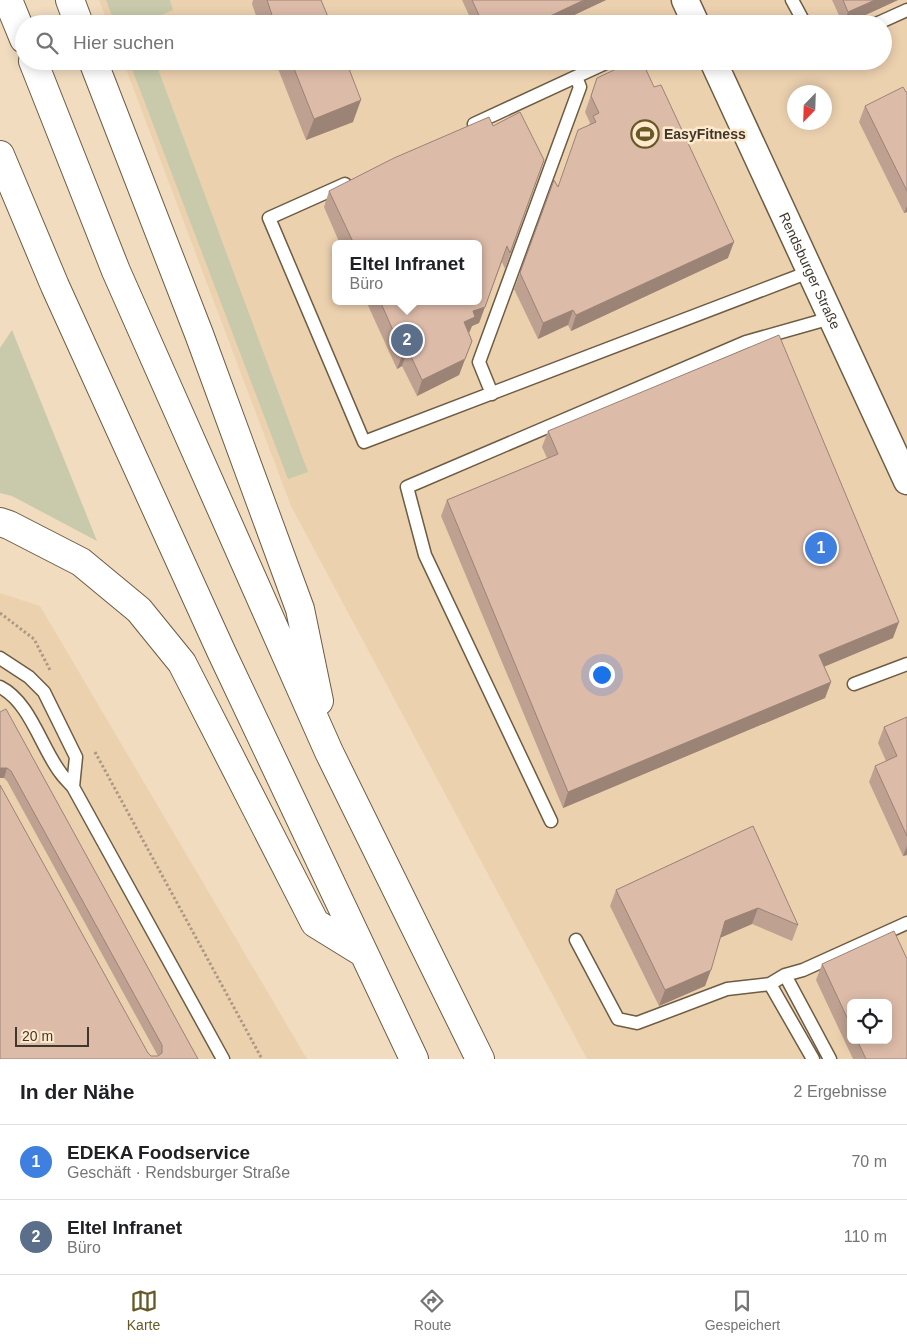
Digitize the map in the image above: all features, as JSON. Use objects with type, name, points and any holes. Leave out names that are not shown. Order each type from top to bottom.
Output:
[{"type":"highway","points":[[8,0],[15,17]]},
{"type":"highway","points":[[70,0],[75,15]]},
{"type":"highway","points":[[37,70],[116,271],[329,752],[480,1059]]},
{"type":"highway","points":[[96,70],[199,334],[300,608],[329,752]]},
{"type":"highway","points":[[0,154],[55,286],[221,651],[414,1059]]},
{"type":"highway","points":[[0,522],[81,562],[139,610],[182,663],[315,923],[362,952]]},
{"type":"street","name":"Rendsburger Straße","points":[[717,70],[907,481]]},
{"type":"lane","points":[[792,0],[800,15]]},
{"type":"lane","points":[[892,17],[907,10]]},
{"type":"lane","points":[[462,130],[591,70]]},
{"type":"lane","points":[[492,394],[479,362],[580,87],[576,77]]},
{"type":"lane","points":[[356,179],[269,218],[364,442],[809,272]]},
{"type":"lane","points":[[551,821],[425,556],[407,487],[746,342],[831,318]]},
{"type":"lane","points":[[0,658],[29,677],[44,692],[76,757],[73,787]]},
{"type":"lane","points":[[854,684],[907,664]]},
{"type":"lane","points":[[0,686],[24,709],[60,773],[73,787],[223,1059]]},
{"type":"lane","points":[[576,940],[618,1019],[637,1024],[727,989],[770,984],[784,975],[803,970],[893,935],[907,922]]},
{"type":"lane","points":[[784,975],[830,1059]]},
{"type":"lane","points":[[770,984],[813,1059]]},
{"type":"path","points":[[0,613],[34,639],[52,674]]},
{"type":"path","points":[[94,751],[262,1059]]},
{"type":"shaded area","points":[[99,0],[907,0],[907,1059],[587,1059],[291,506],[126,70],[892,70],[892,15],[105,15]]},
{"type":"shaded area","points":[[0,593],[40,606],[307,1059],[0,1059]]},
{"type":"green space","points":[[106,0],[170,0],[173,10],[162,15],[112,15]]},
{"type":"green space","points":[[132,70],[158,70],[308,472],[288,479]]},
{"type":"green space","points":[[12,330],[97,541],[12,496],[0,493],[0,348]]},
{"type":"building","points":[[267,0],[321,0],[327,15],[272,15]]},
{"type":"building","points":[[472,0],[584,0],[552,15],[479,15]]},
{"type":"building","points":[[843,0],[875,0],[848,12]]},
{"type":"building","points":[[295,70],[349,70],[361,100],[314,119]]},
{"type":"building","points":[[614,70],[646,70],[654,87],[661,85],[734,242],[576,315],[573,310],[543,323],[520,273],[554,180],[558,187],[578,130],[596,122],[593,116],[599,113],[591,96],[597,78]]},
{"type":"building","points":[[903,87],[907,92],[907,191],[865,106]]},
{"type":"building","points":[[520,112],[544,160],[510,253],[507,246],[485,307],[473,311],[475,317],[464,322],[472,341],[465,359],[422,380],[408,350],[403,353],[382,305],[482,305],[482,240],[352,240],[329,191],[394,158],[489,117],[493,126]]},
{"type":"building","points":[[779,335],[899,622],[819,655],[831,682],[568,792],[447,500],[558,454],[548,431]]},
{"type":"building","points":[[6,709],[198,1059],[0,1059],[0,785],[148,1053],[151,1056],[158,1056],[162,1053],[162,1045],[11,771],[7,768],[0,768],[0,712]]},
{"type":"building","points":[[907,717],[907,836],[875,766],[897,756],[884,727]]},
{"type":"building","points":[[753,826],[798,925],[758,908],[725,921],[711,970],[665,990],[616,890]]},
{"type":"building","points":[[894,931],[907,959],[907,1059],[866,1059],[859,1044],[892,1044],[892,999],[847,999],[847,1017],[822,964]]},
{"type":"place","name":"EasyFitness","points":[[645,134]]},
{"type":"place","name":"Eltel Infranet","points":[[407,340]]},
{"type":"place","name":"EDEKA Foodservice","points":[[821,548]]}]
